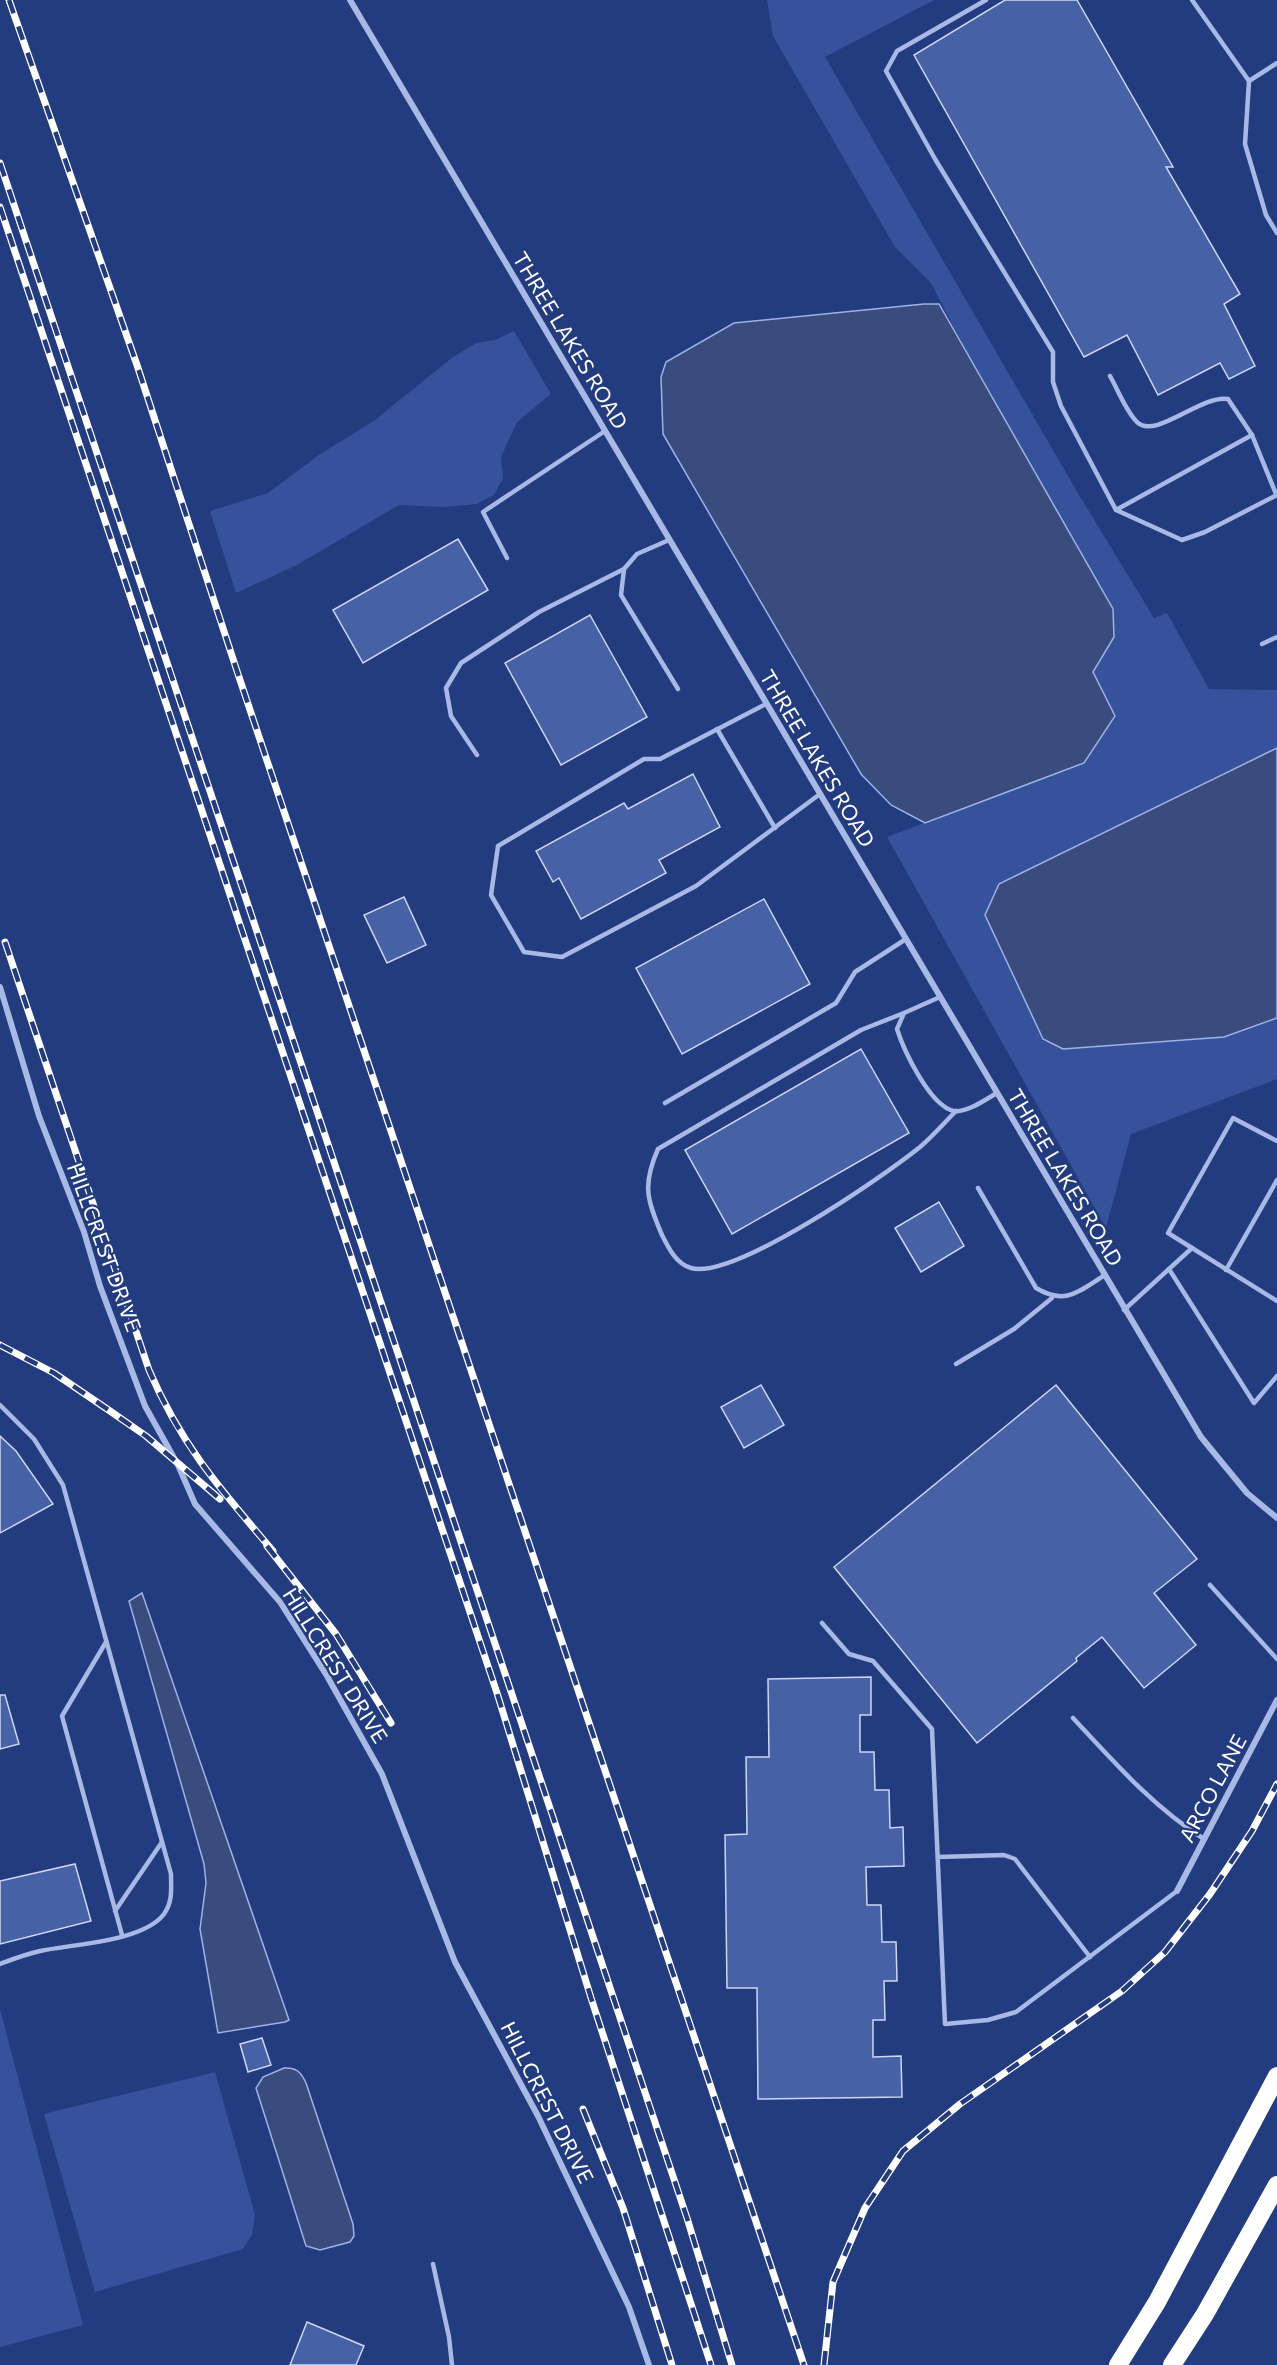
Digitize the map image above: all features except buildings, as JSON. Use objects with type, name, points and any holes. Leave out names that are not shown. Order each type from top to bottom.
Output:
[{"type":"highway","points":[[1118,2365],[1157,2302],[1277,2076]]},
{"type":"highway","points":[[1172,2365],[1205,2314],[1277,2185]]},
{"type":"street","name":"THREE LAKES ROAD","points":[[350,0],[1201,1437],[1247,1493],[1277,1518]]},
{"type":"street","name":"HILLCREST DRIVE","points":[[0,987],[39,1116],[84,1232],[100,1286],[145,1406],[178,1466],[195,1504],[280,1602],[327,1676],[382,1774],[455,1962],[538,2116],[629,2307],[649,2365]]},
{"type":"street","name":"ARCO LANE","points":[[1177,1891],[1277,1700]]},
{"type":"lane","points":[[986,0],[897,51],[886,71],[935,159],[1053,352],[1053,382],[1061,406],[1116,510],[1182,540],[1205,532],[1276,495],[1252,435],[1228,399],[1220,398],[1201,402],[1160,426],[1142,425],[1137,422],[1110,376]]},
{"type":"lane","points":[[1192,0],[1249,81],[1245,144],[1266,215],[1277,233]]},
{"type":"lane","points":[[1249,81],[1277,63]]},
{"type":"lane","points":[[507,558],[483,512],[605,431]]},
{"type":"lane","points":[[1116,510],[1252,435]]},
{"type":"lane","points":[[477,755],[451,716],[446,688],[460,663],[539,612],[624,569],[637,554],[669,540]]},
{"type":"lane","points":[[624,569],[621,595],[678,689]]},
{"type":"lane","points":[[1263,644],[1277,637]]},
{"type":"lane","points":[[766,704],[660,759],[644,759],[498,846],[491,895],[524,952],[562,957],[696,886],[820,794]]},
{"type":"lane","points":[[717,729],[775,828]]},
{"type":"lane","points":[[665,1103],[836,1003],[855,972],[906,939]]},
{"type":"lane","points":[[940,997],[861,1030],[658,1149],[649,1168],[648,1202],[670,1253],[690,1268],[722,1266],[774,1243],[889,1171],[922,1145],[956,1111],[972,1107],[997,1093]]},
{"type":"lane","points":[[0,1012],[8,1010]]},
{"type":"lane","points":[[904,1013],[897,1029],[903,1048],[938,1103],[956,1111]]},
{"type":"lane","points":[[1277,1142],[1233,1118],[1168,1233],[1277,1301]]},
{"type":"lane","points":[[1226,1270],[1277,1180]]},
{"type":"lane","points":[[978,1188],[1036,1288],[1052,1298]]},
{"type":"lane","points":[[1124,1310],[1192,1248]]},
{"type":"lane","points":[[1169,1269],[1254,1403],[1277,1376]]},
{"type":"lane","points":[[956,1364],[1014,1329],[1052,1298],[1072,1295],[1105,1275]]},
{"type":"lane","points":[[0,1405],[34,1439],[63,1485],[171,1874],[172,1899],[163,1916],[142,1929],[40,1951],[0,1964]]},
{"type":"lane","points":[[1210,1585],[1277,1659]]},
{"type":"lane","points":[[822,1623],[849,1654],[873,1661],[932,1729],[945,2024],[988,2020],[1016,2012],[1177,1891]]},
{"type":"lane","points":[[106,1642],[62,1716],[122,1935]]},
{"type":"lane","points":[[1073,1718],[1144,1794],[1174,1821],[1204,1839]]},
{"type":"lane","points":[[115,1911],[162,1842]]},
{"type":"lane","points":[[938,1857],[1004,1855],[1015,1859],[1090,1958]]},
{"type":"lane","points":[[433,2264],[449,2337],[452,2365]]},
{"type":"shaded area","points":[[767,0],[934,0],[825,57],[1079,495],[1154,618],[1167,613],[1209,689],[1277,690],[1277,748],[999,884],[1224,1037],[1277,1018],[1277,1079],[1131,1134],[1106,1228],[887,837],[1084,763],[1115,716],[1093,672],[1114,637],[931,283],[895,247],[773,36]]},
{"type":"shaded area","points":[[939,304],[1113,609],[1114,637],[1093,672],[1115,716],[1084,763],[925,823],[891,805],[861,774],[663,434],[661,377],[666,362],[734,323]]},
{"type":"shaded area","points":[[514,331],[551,394],[517,422],[501,457],[503,478],[494,495],[477,504],[444,507],[399,505],[297,565],[236,593],[210,511],[268,493],[319,455],[375,420],[453,357],[476,343],[495,340]]},
{"type":"shaded area","points":[[1277,748],[1277,1018],[1224,1037],[1063,1049],[1043,1039],[985,915],[999,884]]},
{"type":"shaded area","points":[[142,1593],[289,2020],[285,2022],[218,2033],[200,1929],[206,1883],[204,1864],[129,1601]]},
{"type":"shaded area","points":[[0,2009],[83,2325],[0,2347]]},
{"type":"shaded area","points":[[284,2068],[298,2071],[306,2083],[353,2224],[354,2236],[350,2242],[320,2250],[306,2246],[256,2088],[263,2077]]},
{"type":"shaded area","points":[[215,2072],[255,2215],[252,2235],[243,2249],[95,2292],[44,2114]]},
{"type":"railway","points":[[9,0],[137,365],[237,671],[804,2365]]},
{"type":"railway","points":[[0,163],[687,2218],[732,2365]]},
{"type":"railway","points":[[0,207],[497,1693],[592,2001],[711,2365]]},
{"type":"railway","points":[[5,942],[149,1370],[161,1397],[204,1466],[273,1551]]},
{"type":"railway","points":[[0,1345],[54,1373],[146,1436],[220,1499]]},
{"type":"railway","points":[[267,1546],[336,1634],[391,1723]]},
{"type":"railway","points":[[824,2365],[833,2282],[865,2208],[903,2151],[960,2104],[1122,1991],[1165,1952],[1210,1894],[1252,1831],[1277,1784]]},
{"type":"railway","points":[[583,2109],[623,2208],[672,2365]]}]
